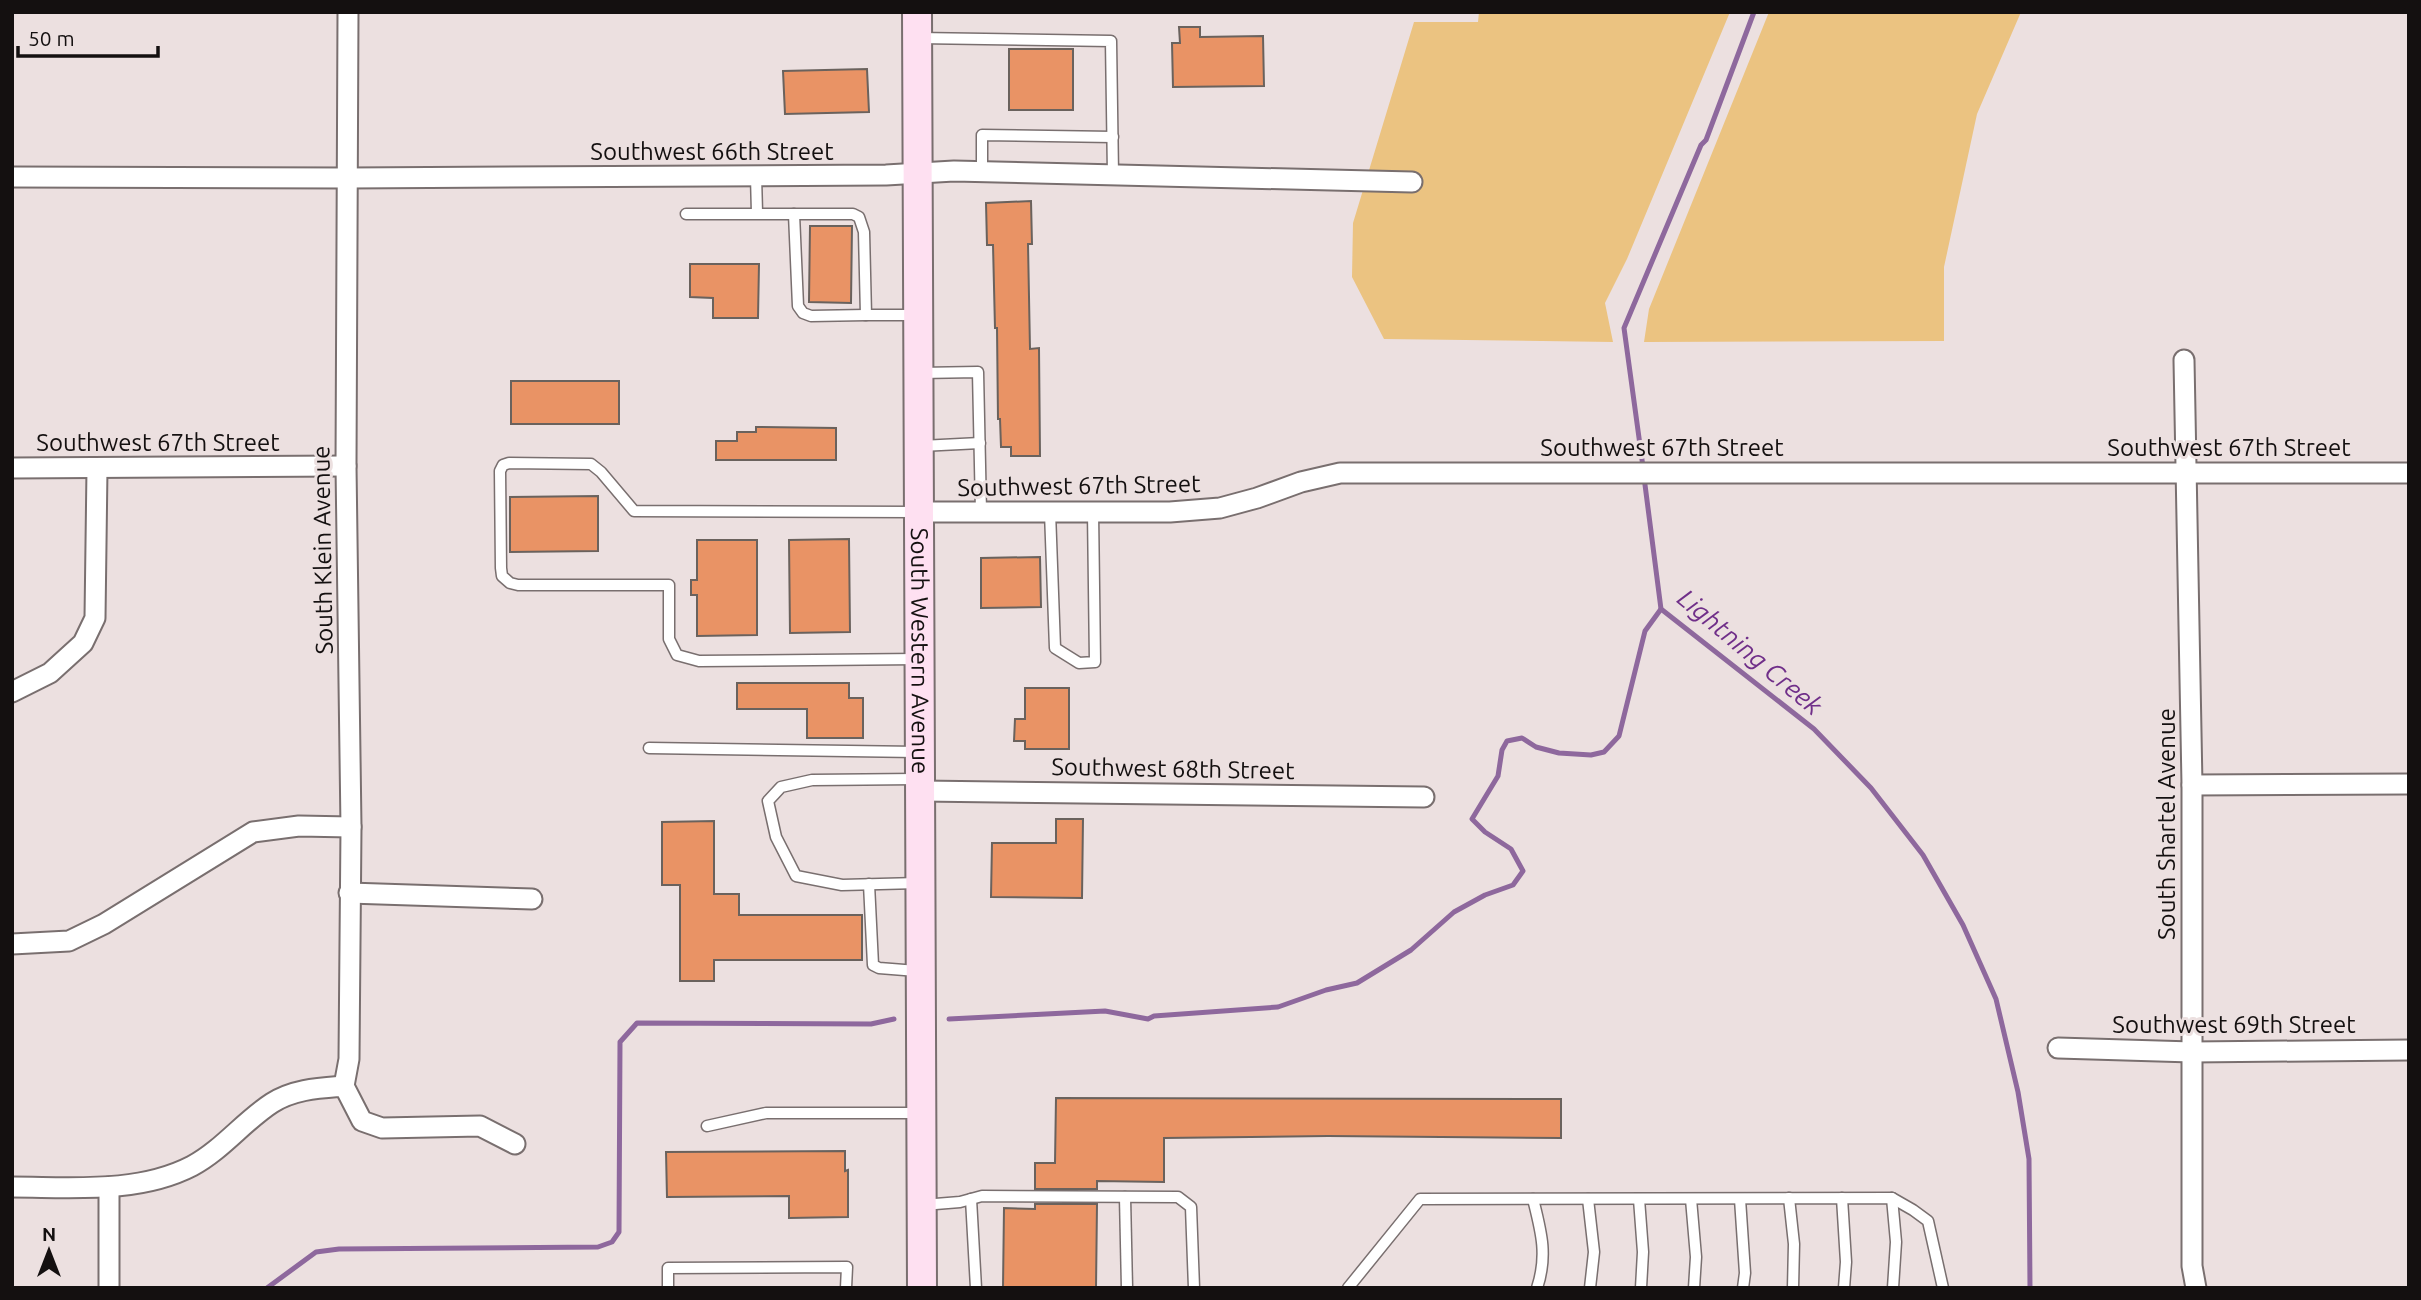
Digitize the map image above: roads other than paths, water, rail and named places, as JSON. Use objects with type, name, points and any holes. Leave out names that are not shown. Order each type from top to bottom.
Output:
[{"type":"main road","name":"South Western Avenue","points":[[917,25],[922,1288]]},
{"type":"street","name":"South Klein Avenue","points":[[344,1086],[349,1059],[351,827],[346,466],[348,12]]},
{"type":"street","name":"Southwest 66th Street","points":[[12,177],[756,176],[982,171],[1412,182]]},
{"type":"street","name":"South Shartel Avenue","points":[[2184,360],[2192,785],[2192,1266],[2196,1288]]},
{"type":"street","name":"Southwest 67th Street","points":[[12,468],[346,466]]},
{"type":"street","points":[[12,692],[50,673],[83,643],[95,618],[97,469]]},
{"type":"street","name":"Southwest 67th Street","points":[[921,512],[1170,512],[1220,508],[1301,482],[1340,473],[2409,473]]},
{"type":"street","name":"Southwest 68th Street","points":[[921,774],[1424,797]]},
{"type":"street","points":[[2192,785],[2409,784]]},
{"type":"street","points":[[12,944],[69,941],[104,924],[253,832],[299,826],[351,827]]},
{"type":"street","points":[[349,893],[532,899]]},
{"type":"street","name":"Southwest 69th Street","points":[[2058,1048],[2192,1052],[2409,1050]]},
{"type":"street","points":[[12,1187],[108,1187],[168,1176],[194,1165],[273,1102],[306,1089],[344,1086],[362,1121],[382,1128],[481,1126],[515,1144]]},
{"type":"street","points":[[108,1187],[108,1288]]},
{"type":"lane","points":[[917,25],[1111,41],[1113,175]]},
{"type":"lane","points":[[982,171],[982,135],[1113,137]]},
{"type":"lane","points":[[756,176],[757,213]]},
{"type":"lane","points":[[686,214],[853,214],[859,217],[864,232],[866,315]]},
{"type":"lane","points":[[794,214],[798,306],[803,313],[811,316],[919,315]]},
{"type":"lane","points":[[920,373],[978,372],[981,512]]},
{"type":"lane","points":[[920,446],[980,443]]},
{"type":"lane","points":[[921,512],[634,511],[591,464],[509,463],[500,471],[501,568],[502,576],[509,583],[669,585],[671,646],[677,655],[699,661],[921,659]]},
{"type":"lane","points":[[1050,512],[1055,648],[1079,663],[1095,662],[1093,512]]},
{"type":"lane","points":[[649,748],[921,774]]},
{"type":"lane","points":[[921,774],[812,780],[780,787],[768,801],[776,837],[796,876],[842,885],[921,883]]},
{"type":"lane","points":[[869,884],[873,965],[879,968],[921,972]]},
{"type":"lane","points":[[707,1126],[766,1112],[922,1114]]},
{"type":"lane","points":[[922,1206],[960,1202],[982,1196],[1178,1198],[1191,1206],[1194,1288]]},
{"type":"lane","points":[[1125,1197],[1127,1288]]},
{"type":"lane","points":[[1789,1198],[1794,1244],[1793,1288]]},
{"type":"lane","points":[[1842,1198],[1846,1262],[1844,1288]]},
{"type":"lane","points":[[1892,1198],[1896,1242],[1893,1288]]},
{"type":"lane","points":[[1348,1288],[1420,1199],[1892,1198],[1928,1222],[1943,1288]]},
{"type":"lane","points":[[971,1199],[976,1288]]},
{"type":"lane","points":[[1533,1199],[1544,1244],[1542,1274],[1537,1288]]},
{"type":"lane","points":[[1588,1199],[1594,1252],[1590,1288]]},
{"type":"lane","points":[[1639,1199],[1643,1252],[1641,1288]]},
{"type":"lane","points":[[1691,1199],[1696,1257],[1694,1288]]},
{"type":"lane","points":[[1740,1199],[1745,1273],[1743,1288]]},
{"type":"lane","points":[[668,1288],[668,1268],[847,1268],[846,1288]]},
{"type":"waterway","name":"Lightning Creek","points":[[1643,467],[1624,328],[1701,145],[1706,140],[1754,12]]},
{"type":"waterway","name":"Lightning Creek","points":[[1644,477],[1661,609],[1814,729],[1871,788],[1923,855],[1963,925],[1996,999],[2018,1092],[2029,1159],[2030,1288]]},
{"type":"waterway","points":[[949,1019],[1105,1011],[1148,1019],[1154,1016],[1278,1007],[1326,990],[1357,983],[1411,950],[1454,912],[1485,895],[1513,885],[1523,871],[1511,849],[1485,832],[1472,819],[1498,776],[1502,750],[1507,741],[1522,738],[1536,747],[1559,753],[1591,755],[1604,752],[1619,736],[1645,631],[1661,609]]},
{"type":"waterway","points":[[267,1288],[316,1252],[339,1249],[598,1247],[612,1242],[619,1232],[620,1042],[637,1023],[871,1024],[894,1019]]}]
